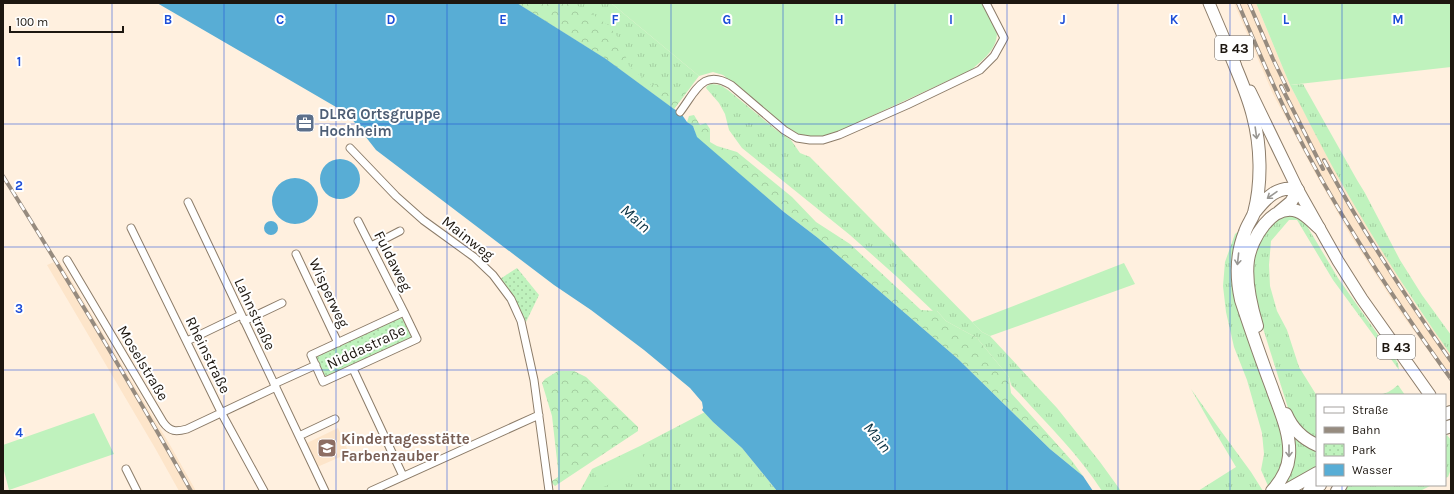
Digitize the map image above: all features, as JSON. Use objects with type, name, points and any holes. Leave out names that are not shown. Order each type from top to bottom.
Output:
[{"type":"highway","points":[[1231,56],[1250,102],[1256,133],[1258,150],[1258,178],[1254,214]]},
{"type":"highway","points":[[1272,491],[1286,469],[1289,455],[1289,442],[1241,300],[1238,281],[1238,261],[1242,241],[1254,214],[1264,201],[1274,193],[1282,189],[1290,188],[1298,190],[1291,202],[1268,220],[1256,236],[1250,251],[1248,274],[1252,304],[1261,342],[1287,417],[1301,435],[1316,444]]},
{"type":"highway","points":[[1278,213],[1296,211],[1308,218],[1319,228]]},
{"type":"highway","points":[[1285,491],[1316,474]]},
{"type":"highway","points":[[1309,491],[1318,486]]},
{"type":"main road","name":"B 43","points":[[1209,3],[1231,56],[1298,190],[1319,228],[1362,299],[1429,394]]},
{"type":"main road","name":"B 43","points":[[1216,3],[1251,94]]},
{"type":"street","points":[[680,112],[703,82],[715,78],[722,79],[784,130],[797,138],[823,140],[839,135],[907,105],[980,70],[994,56],[1004,38],[986,3]]},
{"type":"street","name":"Mainweg","points":[[350,148],[396,196],[426,222],[474,256],[493,275],[511,299],[521,321],[534,380],[549,491]]},
{"type":"street","name":"Lahnstraße","points":[[188,202],[325,491]]},
{"type":"street","name":"Fuldaweg","points":[[358,221],[404,312]]},
{"type":"street","name":"Rheinstraße","points":[[131,228],[222,414],[264,491]]},
{"type":"street","points":[[371,246],[400,231]]},
{"type":"street","name":"Wisperweg","points":[[296,254],[338,343]]},
{"type":"street","name":"Moselstraße","points":[[67,260],[167,428],[172,431],[179,432],[187,429],[222,414],[275,386]]},
{"type":"street","points":[[187,341],[282,302]]},
{"type":"street","name":"Niddastraße","points":[[404,312],[417,339],[323,382],[311,355],[404,312]]},
{"type":"street","name":"Niddastraße","points":[[275,386],[316,365]]},
{"type":"street","points":[[353,369],[403,476]]},
{"type":"street","points":[[371,491],[539,414]]},
{"type":"street","points":[[299,436],[335,419]]},
{"type":"street","points":[[126,469],[137,491]]},
{"type":"shaded area","points":[[1234,3],[1256,3],[1290,85],[1332,165],[1412,299],[1451,355],[1451,382],[1398,309],[1352,238],[1273,94]]},
{"type":"shaded area","points":[[59,260],[196,491],[179,491],[47,265]]},
{"type":"shaded area","name":"Kindertagesstätte Farbenzauber","points":[[338,428],[349,453],[315,468],[305,444]]},
{"type":"green space","points":[[517,3],[611,3],[699,76],[674,109],[606,59]]},
{"type":"green space","points":[[517,3],[572,3],[586,10],[608,25],[620,40],[629,66],[651,85],[660,84],[675,91],[681,85],[691,86],[674,109],[606,59]]},
{"type":"green space","points":[[611,3],[982,3],[994,22],[997,35],[996,41],[990,52],[971,70],[837,132],[822,137],[810,137],[798,134],[786,126],[723,75],[713,72],[699,76]]},
{"type":"green space","points":[[1256,3],[1451,3],[1451,67],[1290,85]]},
{"type":"green space","points":[[711,84],[720,85],[728,90],[775,129],[791,140],[800,153],[810,157],[982,332],[990,336],[1057,408],[1121,491],[1102,491],[1073,453],[1011,385],[1009,377],[977,338],[946,321],[937,311],[933,311],[850,235],[742,148],[729,130],[725,114],[719,103],[706,88]]},
{"type":"green space","points":[[1303,84],[1365,193],[1400,260],[1422,295],[1451,335],[1451,355],[1388,261],[1331,164],[1290,85]]},
{"type":"green space","points":[[694,115],[700,125],[706,123],[710,129],[710,142],[717,146],[737,152],[792,197],[816,222],[850,244],[921,310],[937,311],[946,321],[977,338],[1009,377],[1011,393],[1072,461],[1083,476],[1050,449],[957,358],[818,238],[784,212],[696,137],[694,128],[687,122],[689,116]]},
{"type":"green space","points":[[1290,212],[1304,221],[1338,278],[1398,363],[1399,370],[1333,280],[1297,220],[1289,220],[1271,241],[1269,265],[1270,286],[1277,311],[1287,330],[1299,367],[1316,394],[1316,440],[1312,438],[1295,422],[1288,408],[1262,325],[1253,282],[1253,265],[1256,249],[1267,227]]},
{"type":"green space","points":[[1239,231],[1241,234],[1236,252],[1285,447],[1282,468],[1269,488],[1261,470],[1264,454],[1262,433],[1247,380],[1234,347],[1226,312],[1223,286],[1225,262],[1235,234]]},
{"type":"green space","points":[[1124,263],[1135,284],[990,336],[982,332],[972,322]]},
{"type":"green space","points":[[517,268],[539,295],[526,322],[514,297],[500,279]]},
{"type":"green space","points":[[401,316],[412,338],[326,378],[316,357]]},
{"type":"green space","points":[[558,371],[574,371],[586,377],[638,427],[638,431],[555,486],[552,481],[558,477],[558,469],[552,416],[542,383],[545,379]]},
{"type":"green space","points":[[1398,385],[1404,394],[1383,394]]},
{"type":"green space","points":[[1191,389],[1263,491],[1198,491],[1236,467]]},
{"type":"green space","points":[[705,412],[713,422],[742,448],[777,491],[580,491],[592,469]]},
{"type":"green space","points":[[94,413],[114,454],[9,490],[3,467],[3,445]]},
{"type":"green space","points":[[1288,423],[1316,448],[1316,469],[1282,487]]},
{"type":"green space","points":[[1446,436],[1451,440],[1451,469],[1448,477],[1446,478]]},
{"type":"green space","points":[[640,449],[648,468],[601,488],[593,470]]},
{"type":"green space","points":[[1345,486],[1430,486],[1420,491],[1341,491]]},
{"type":"water","name":"Main","points":[[157,3],[517,3],[606,59],[680,112],[687,122],[693,126],[697,137],[784,212],[818,238],[957,358],[1050,449],[1083,476],[1093,491],[777,491],[742,448],[702,410],[702,402],[690,388],[644,350],[591,310],[554,285],[376,150],[348,114]]},
{"type":"water","points":[[344,159],[351,162],[357,168],[360,179],[359,187],[351,196],[344,199],[336,199],[329,196],[321,187],[320,175],[323,168],[332,160]]},
{"type":"water","points":[[291,178],[299,178],[308,182],[314,188],[318,201],[314,214],[308,220],[299,224],[291,224],[282,220],[276,214],[272,205],[272,197],[276,188],[282,182]]},
{"type":"water","points":[[271,221],[276,223],[278,228],[276,233],[271,235],[266,233],[264,228],[266,223]]},
{"type":"railway","points":[[1238,3],[1281,102],[1324,185],[1364,251],[1451,379]]},
{"type":"railway","points":[[1249,3],[1288,90]]},
{"type":"railway","points":[[1281,86],[1323,169]]},
{"type":"railway","points":[[1324,160],[1353,212],[1384,262],[1451,361]]},
{"type":"railway","points":[[3,176],[99,332],[191,491]]},
{"type":"place","name":"DLRG Ortsgruppe Hochheim","points":[[305,123]]},
{"type":"place","name":"Kindertagesstätte Farbenzauber","points":[[327,448]]}]
